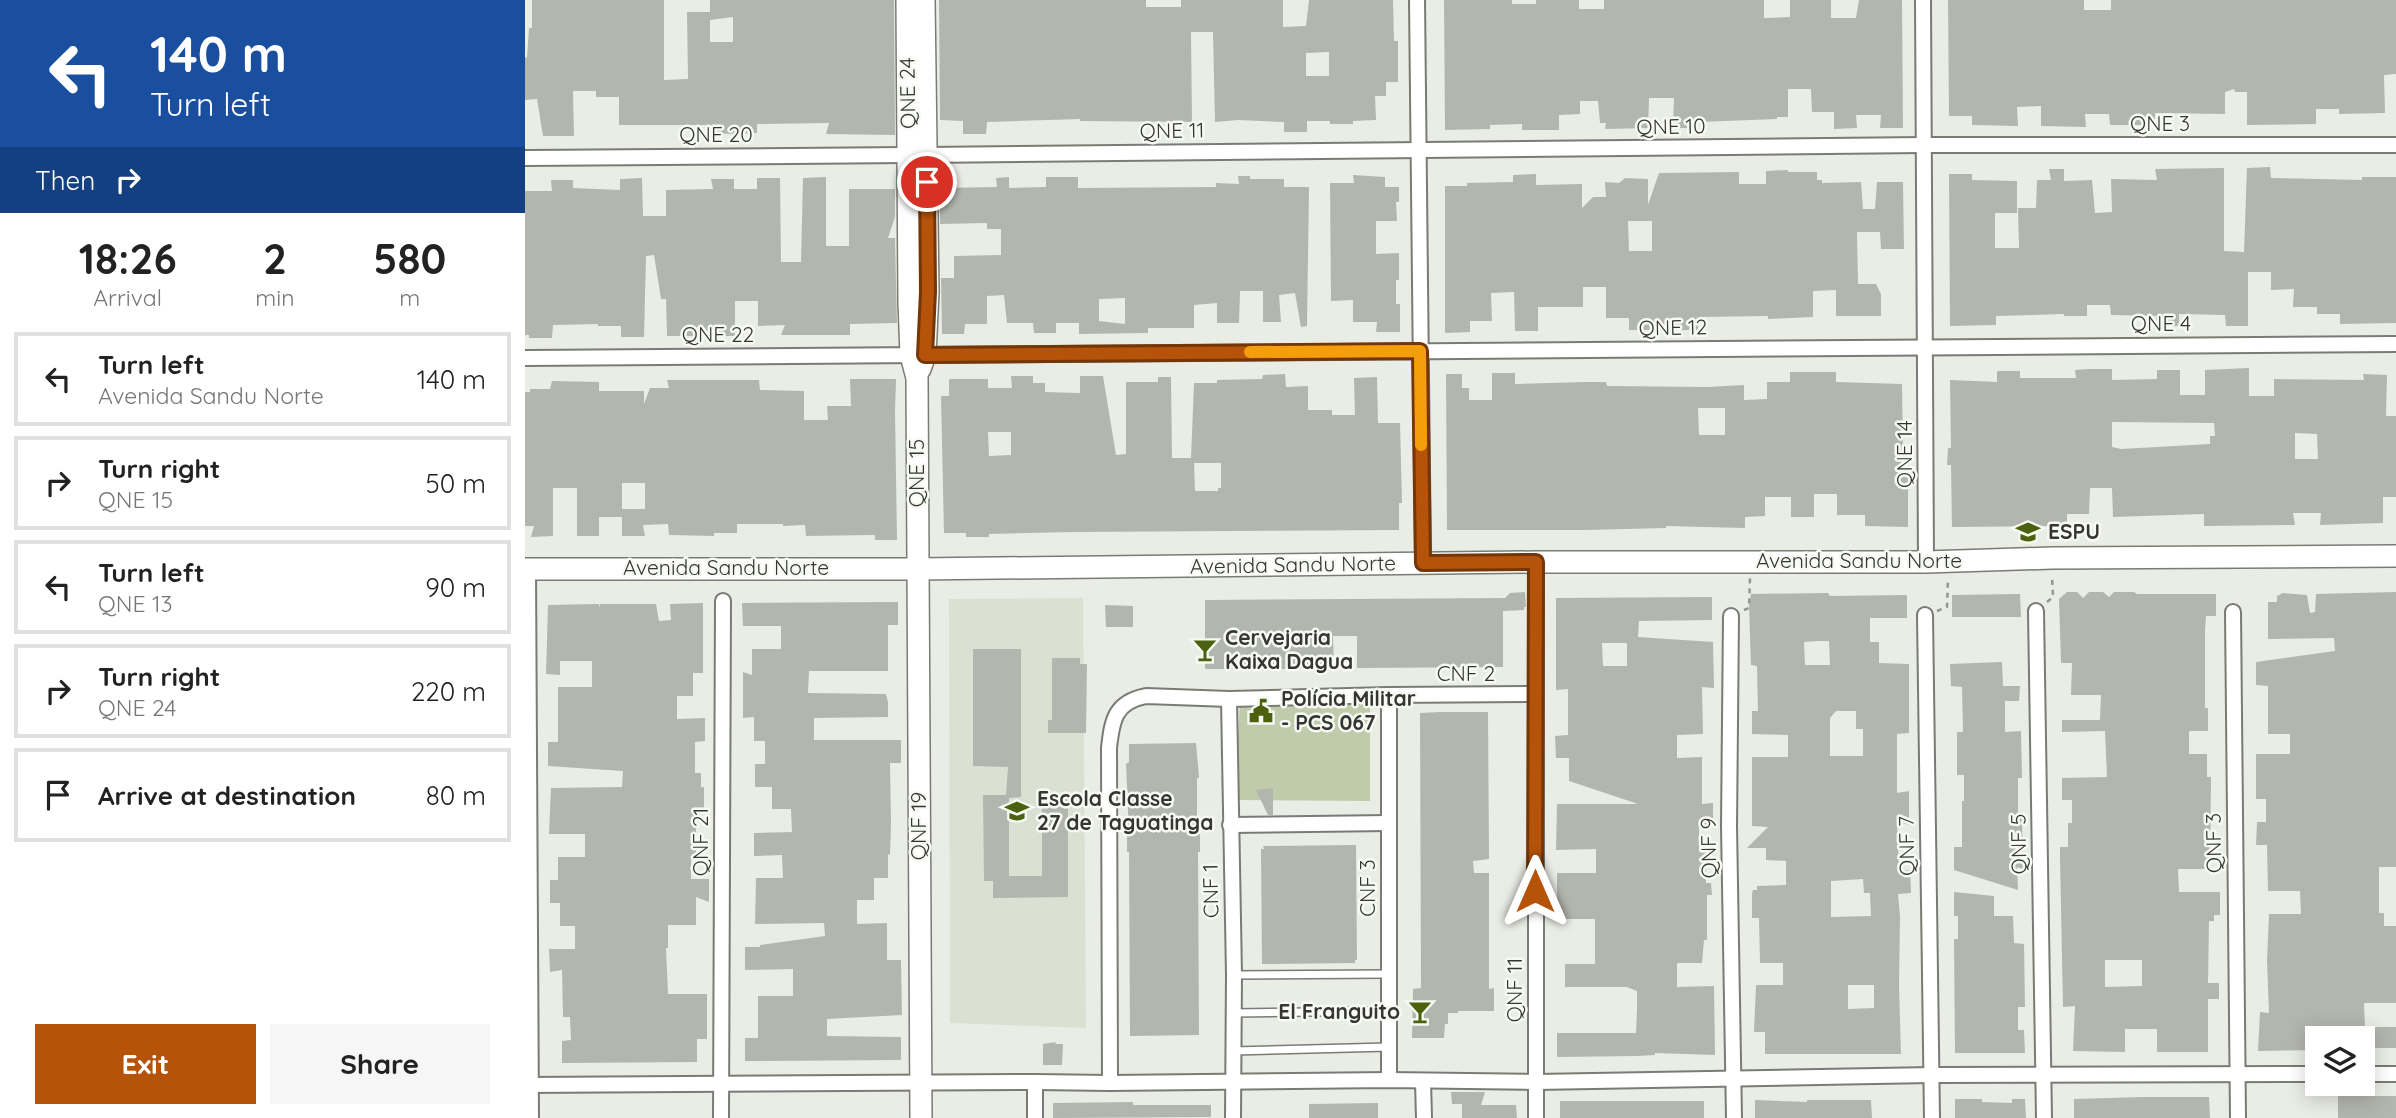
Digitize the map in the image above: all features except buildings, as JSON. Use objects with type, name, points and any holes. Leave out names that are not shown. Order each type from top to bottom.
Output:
[{"type":"main road","name":"QNE 24","points":[[907,0],[917,155]]},
{"type":"main road","name":"QNE 24","points":[[918,355],[917,155],[924,0]]},
{"type":"main road","name":"QNE 15","points":[[917,569],[918,355]]},
{"type":"main road","name":"Avenida Sandu Norte","points":[[526,569],[1926,562],[2052,558],[2396,556]]},
{"type":"main road","name":"QNF 19","points":[[917,569],[921,1118]]},
{"type":"street","points":[[1417,0],[1423,563]]},
{"type":"street","name":"QNE 14","points":[[1923,0],[1927,346],[1926,562]]},
{"type":"street","name":"QNE 10","points":[[1419,150],[1923,145]]},
{"type":"street","name":"QNE 3","points":[[1923,145],[2396,145]]},
{"type":"street","name":"QNE 11","points":[[917,155],[1419,150]]},
{"type":"street","name":"QNE 20","points":[[525,158],[917,155]]},
{"type":"street","name":"QNE 4","points":[[1927,346],[2396,344]]},
{"type":"street","name":"QNE 12","points":[[918,355],[1927,346]]},
{"type":"street","name":"QNE 22","points":[[525,358],[918,355]]},
{"type":"street","name":"QNF 11","points":[[1536,562],[1536,1118]]},
{"type":"street","points":[[526,569],[528,1085],[531,1118]]},
{"type":"street","name":"QNF 21","points":[[722,1118],[723,601]]},
{"type":"street","name":"QNF 5","points":[[2036,611],[2044,1118]]},
{"type":"street","name":"QNF 3","points":[[2233,612],[2238,1118]]},
{"type":"street","name":"QNF 9","points":[[1731,615],[1730,827],[1734,1118]]},
{"type":"street","name":"QNF 7","points":[[1925,615],[1932,1118]]},
{"type":"street","name":"CNF 2","points":[[1110,1083],[1109,748],[1113,722],[1119,709],[1135,698],[1154,696],[1229,699],[1535,694]]},
{"type":"street","name":"CNF 3","points":[[1389,695],[1389,1080]]},
{"type":"street","name":"CNF 1","points":[[1229,699],[1234,975],[1233,1118]]},
{"type":"street","points":[[1230,825],[1389,823]]},
{"type":"street","points":[[528,1085],[1389,1080],[1536,1082],[1931,1075],[2305,1074]]},
{"type":"street","points":[[2375,1074],[2396,1074]]},
{"type":"street","points":[[1423,1081],[1424,1118]]},
{"type":"street","points":[[1035,1082],[1035,1118]]},
{"type":"lane","points":[[1234,975],[1389,974]]},
{"type":"lane","points":[[1234,1013],[1388,1011]]},
{"type":"lane","points":[[1234,1051],[1389,1048]]},
{"type":"path","points":[[2036,611],[2053,597],[2052,558]]},
{"type":"path","points":[[1947,607],[1948,593]]},
{"type":"shaded area","name":"Escola Classe 27 de Taguatinga","points":[[1083,598],[1086,1028],[950,1023],[949,599]]},
{"type":"green space","points":[[1370,697],[1370,801],[1235,800],[1240,700]]},
{"type":"slow traffic","points":[[1250,352],[1420,351],[1421,445]]},
{"type":"place","name":"ESPU","points":[[2028,532]]},
{"type":"place","name":"Cervejaria Kaixa Dagua","points":[[1205,650]]},
{"type":"place","name":"Polícia Militar - PCS 067","points":[[1261,711]]},
{"type":"place","name":"Escola Classe 27 de Taguatinga","points":[[1017,811]]},
{"type":"place","name":"El Franguito","points":[[1420,1012]]},
{"type":"route","points":[[927,182],[928,312],[925,355],[1420,351],[1423,563],[1536,562],[1535,891]]}]
